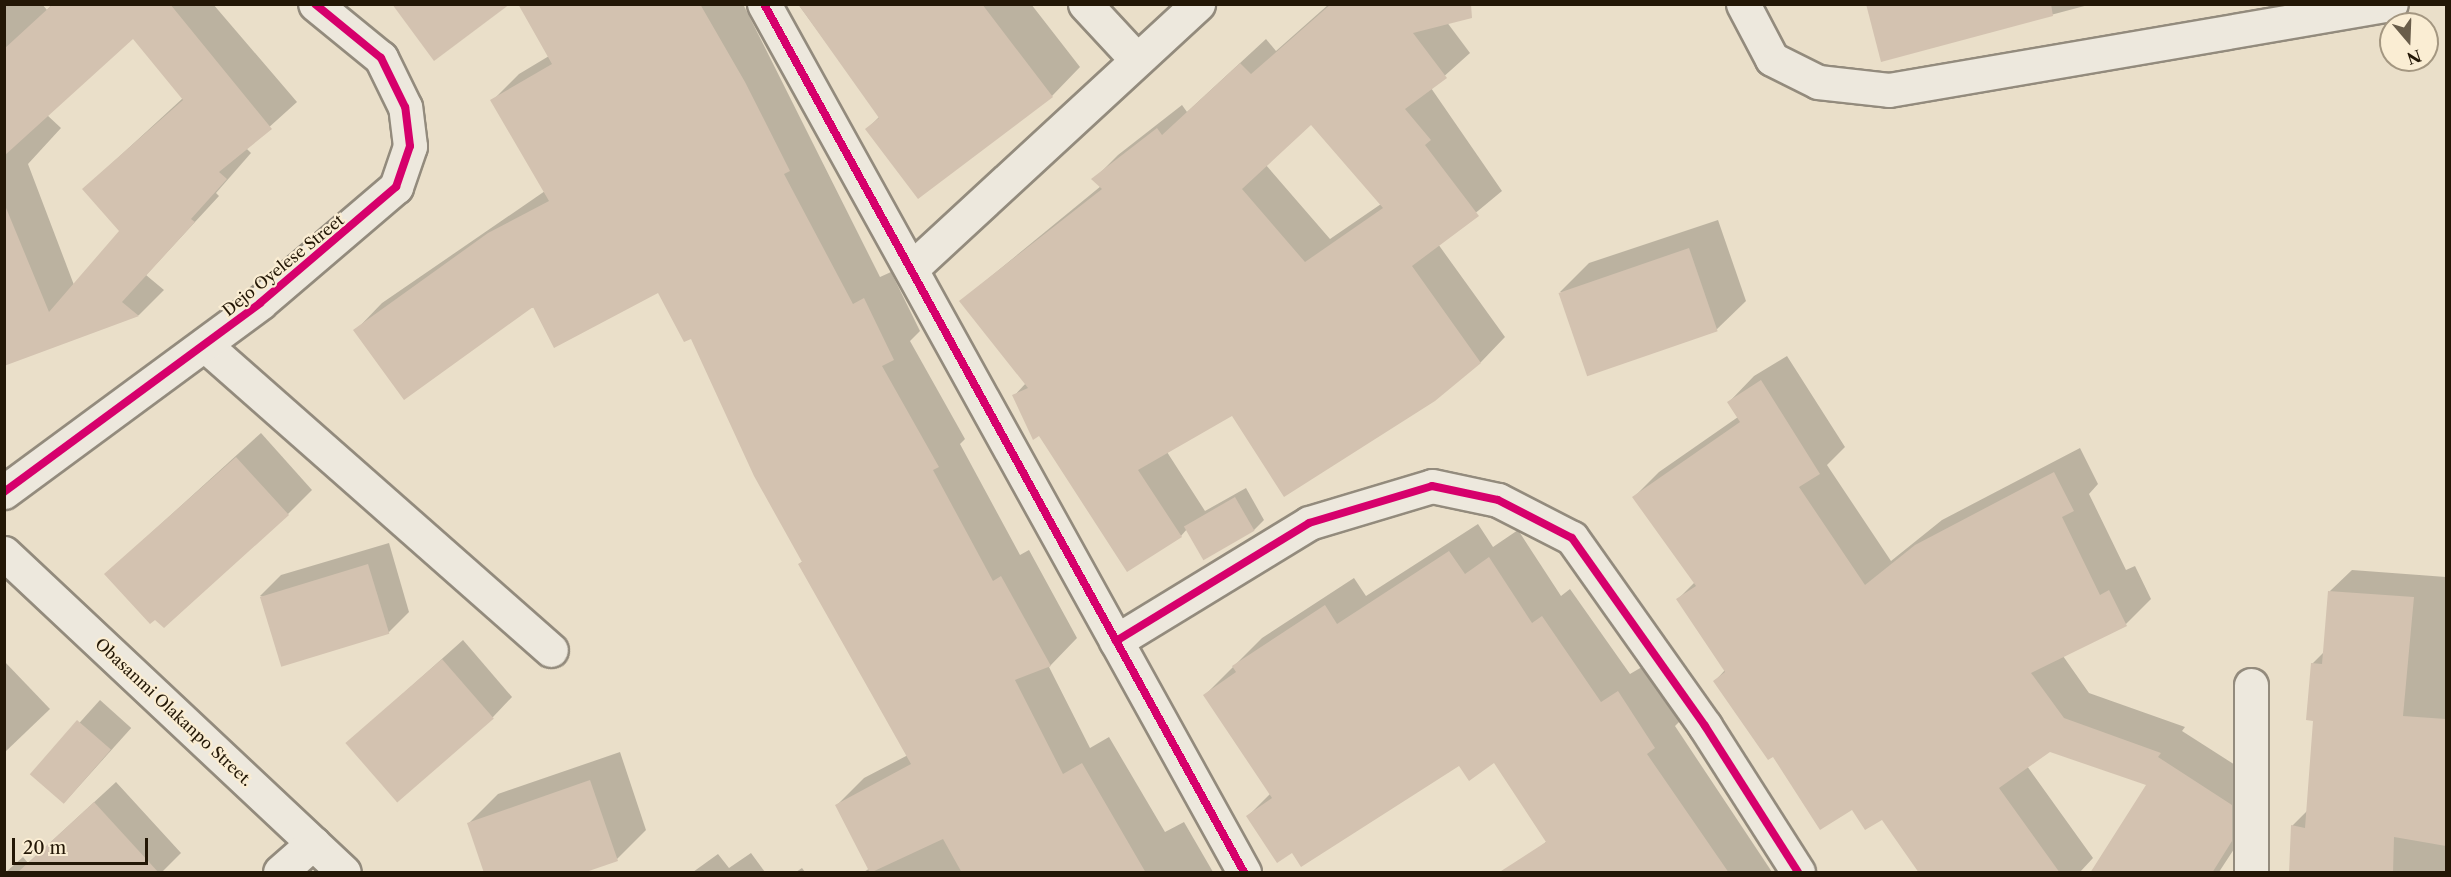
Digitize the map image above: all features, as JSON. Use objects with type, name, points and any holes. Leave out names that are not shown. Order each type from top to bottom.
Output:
[{"type":"street","name":"Dejo Oyelese Street","points":[[4,492],[204,345],[396,187],[410,147],[405,106],[381,58],[315,4]]},
{"type":"street","points":[[764,4],[913,267],[1244,873]]},
{"type":"street","points":[[1085,4],[1137,60]]},
{"type":"street","points":[[913,267],[1198,4]]},
{"type":"street","points":[[1743,4],[1772,59],[1818,82],[1889,90],[2391,4]]},
{"type":"street","points":[[204,345],[551,650]]},
{"type":"street","points":[[1116,641],[1309,523],[1432,486],[1497,500],[1572,538],[1705,726],[1798,873]]},
{"type":"street","name":"Obasanmi Olakanpo Street.","points":[[4,553],[344,873]]},
{"type":"street","points":[[2251,686],[2251,873]]},
{"type":"street","points":[[280,873],[313,843]]},
{"type":"building","points":[[53,4],[170,4],[272,129],[219,172],[227,179],[191,219],[195,222],[122,302],[139,316],[4,366],[4,203],[49,312],[119,231],[82,189],[183,100],[133,39],[4,156],[4,49]]},
{"type":"building","points":[[392,4],[510,4],[434,61]]},
{"type":"building","points":[[518,4],[700,4],[745,82],[790,171],[784,174],[853,304],[864,298],[894,360],[882,366],[939,467],[933,470],[993,581],[1001,576],[1051,666],[1015,680],[1063,774],[1082,763],[1146,873],[962,873],[943,839],[870,873],[835,805],[911,764],[798,564],[802,562],[754,476],[691,339],[684,342],[658,293],[554,348],[533,307],[404,400],[353,330],[488,233],[549,201],[490,100],[552,64]]},
{"type":"building","points":[[798,4],[982,4],[1053,97],[918,199],[865,129],[879,118]]},
{"type":"building","points":[[1331,4],[1471,4],[1472,18],[1413,33],[1447,78],[1405,109],[1431,140],[1425,145],[1479,216],[1412,266],[1481,363],[1435,401],[1284,497],[1232,416],[1138,470],[1182,537],[1127,572],[1039,436],[1033,440],[1012,395],[1028,388],[959,301],[1102,189],[1091,179],[1157,128],[1162,135],[1240,63],[1251,74]],"holes":[[[1311,125],[1383,208],[1305,262],[1242,189]]]},
{"type":"building","points":[[1866,4],[2051,4],[2053,16],[1881,62]]},
{"type":"building","points":[[1689,248],[1718,331],[1587,376],[1559,293]]},
{"type":"building","points":[[1761,380],[1820,474],[1799,487],[1865,585],[1915,545],[2054,472],[2074,511],[2062,517],[2100,595],[2109,590],[2127,626],[2031,673],[2064,718],[2161,753],[2158,757],[2232,805],[2232,841],[2212,873],[2090,873],[2146,785],[2050,752],[1999,788],[2060,873],[1919,873],[1882,820],[1865,830],[1852,810],[1820,830],[1773,757],[1768,760],[1713,681],[1725,672],[1676,599],[1696,586],[1632,497],[1740,422],[1727,402]]},
{"type":"building","points":[[236,457],[289,515],[164,628],[155,620],[150,624],[104,574]]},
{"type":"building","points":[[1235,497],[1254,531],[1203,560],[1184,526]]},
{"type":"building","points":[[1449,551],[1465,574],[1489,557],[1532,623],[1542,616],[1601,702],[1618,691],[1655,748],[1647,754],[1729,873],[1498,873],[1546,842],[1494,763],[1469,781],[1459,766],[1301,867],[1292,853],[1277,863],[1246,816],[1272,798],[1203,695],[1236,672],[1232,666],[1325,605],[1337,624]]},
{"type":"building","points":[[368,564],[389,634],[281,667],[260,597]]},
{"type":"building","points":[[2328,591],[2414,597],[2403,716],[2446,719],[2446,846],[2394,837],[2393,873],[2289,873],[2291,825],[2305,828],[2313,721],[2306,720],[2311,663],[2322,664]]},
{"type":"building","points":[[442,659],[494,719],[397,803],[345,743]]},
{"type":"building","points":[[77,720],[111,750],[64,804],[30,774]]},
{"type":"building","points":[[590,780],[618,861],[583,873],[484,873],[467,823]]},
{"type":"building","points":[[94,802],[159,873],[17,873]]},
{"type":"cycle path","points":[[4,492],[260,303],[396,187],[410,146],[405,107],[381,58],[315,4]]},
{"type":"cycle path","points":[[764,4],[1244,872]]},
{"type":"cycle path","points":[[1116,641],[1309,523],[1432,486],[1498,500],[1572,538],[1705,726],[1798,872]]}]
